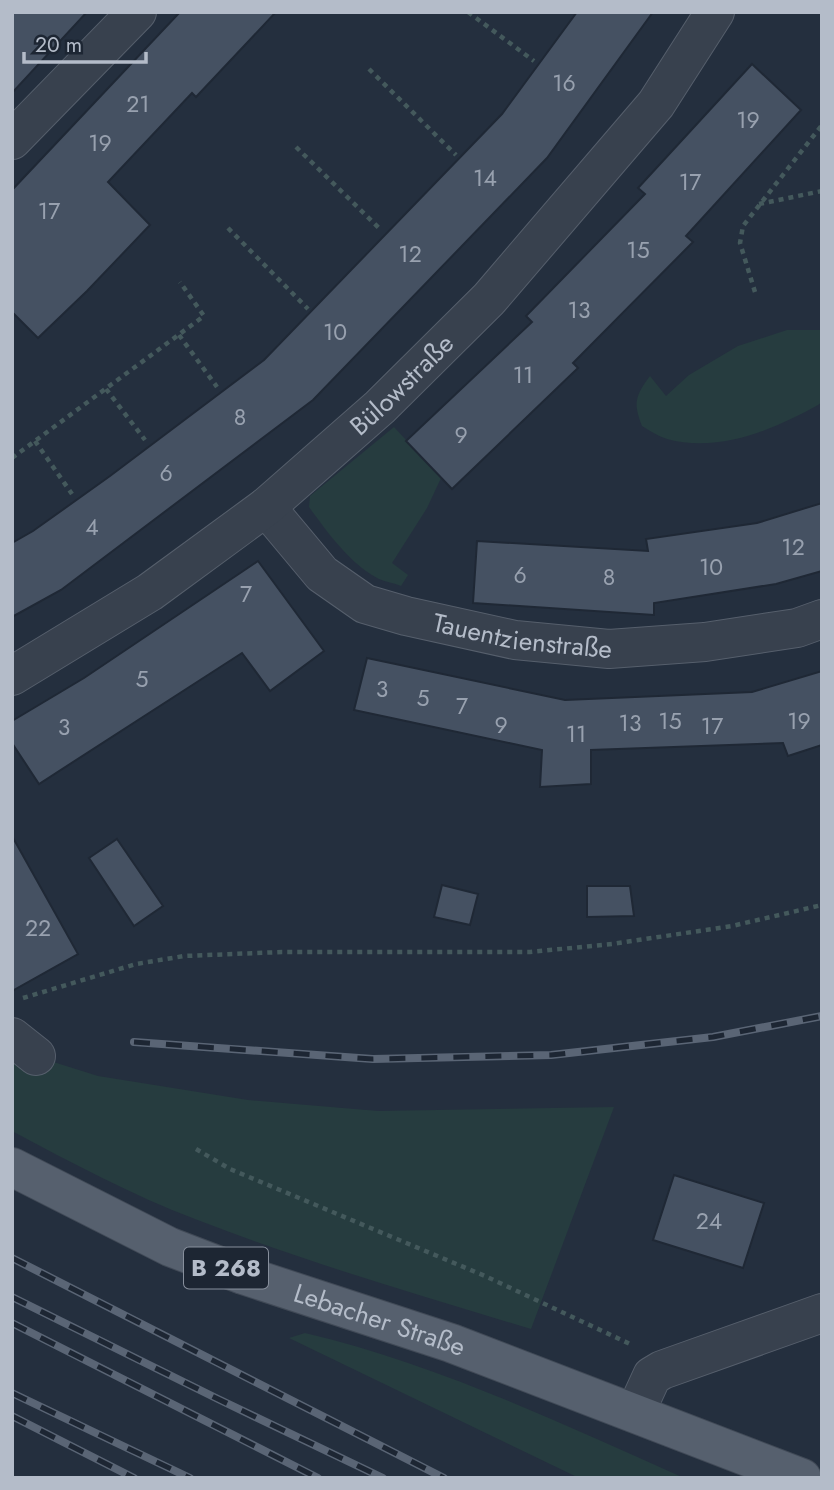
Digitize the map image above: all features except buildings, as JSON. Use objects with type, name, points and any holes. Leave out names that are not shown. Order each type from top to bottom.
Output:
[{"type":"main road","name":"Lebacher Straße","points":[[12,1167],[170,1247],[243,1275],[451,1343],[802,1478]]},
{"type":"street","points":[[12,140],[137,12]]},
{"type":"street","name":"Bülowstraße","points":[[12,677],[150,592],[266,507],[380,407],[489,299],[656,104],[715,12]]},
{"type":"street","name":"Tauentzienstraße","points":[[266,507],[322,574],[365,604],[406,616],[515,640],[609,649],[678,644],[797,628],[822,619]]},
{"type":"street","points":[[635,1413],[652,1376],[662,1370],[822,1313]]},
{"type":"path","points":[[468,12],[534,61]]},
{"type":"path","points":[[369,69],[456,155]]},
{"type":"path","points":[[755,292],[740,243],[743,226],[822,125]]},
{"type":"path","points":[[296,147],[381,230]]},
{"type":"path","points":[[759,204],[822,191]]},
{"type":"path","points":[[228,228],[308,309]]},
{"type":"path","points":[[12,458],[204,316],[180,282]]},
{"type":"path","points":[[179,335],[217,387]]},
{"type":"path","points":[[106,389],[145,440]]},
{"type":"path","points":[[35,441],[72,494]]},
{"type":"path","points":[[12,1002],[136,964],[184,956],[282,952],[530,952],[612,944],[732,926],[822,905]]},
{"type":"path","points":[[196,1149],[230,1169],[485,1276],[624,1340]]},
{"type":"green space","points":[[787,330],[822,330],[822,402],[818,405],[783,423],[726,441],[687,443],[664,438],[642,426],[637,400],[650,376],[666,396],[689,375],[738,346]]},
{"type":"green space","points":[[394,427],[441,478],[427,508],[392,563],[408,575],[401,586],[368,573],[340,547],[309,507],[310,496]]},
{"type":"green space","points":[[12,1049],[98,1076],[248,1100],[378,1111],[614,1107],[531,1329],[404,1291],[236,1235],[125,1189],[12,1131]]},
{"type":"green space","points":[[305,1333],[402,1361],[498,1396],[684,1478],[579,1478],[289,1338]]},
{"type":"railway","points":[[134,1042],[373,1059],[551,1055],[713,1037],[822,1016]]},
{"type":"railway","points":[[12,1258],[444,1478]]},
{"type":"railway","points":[[12,1297],[383,1478]]},
{"type":"railway","points":[[12,1323],[318,1478]]},
{"type":"railway","points":[[12,1393],[190,1478]]},
{"type":"railway","points":[[12,1416],[134,1478]]}]
